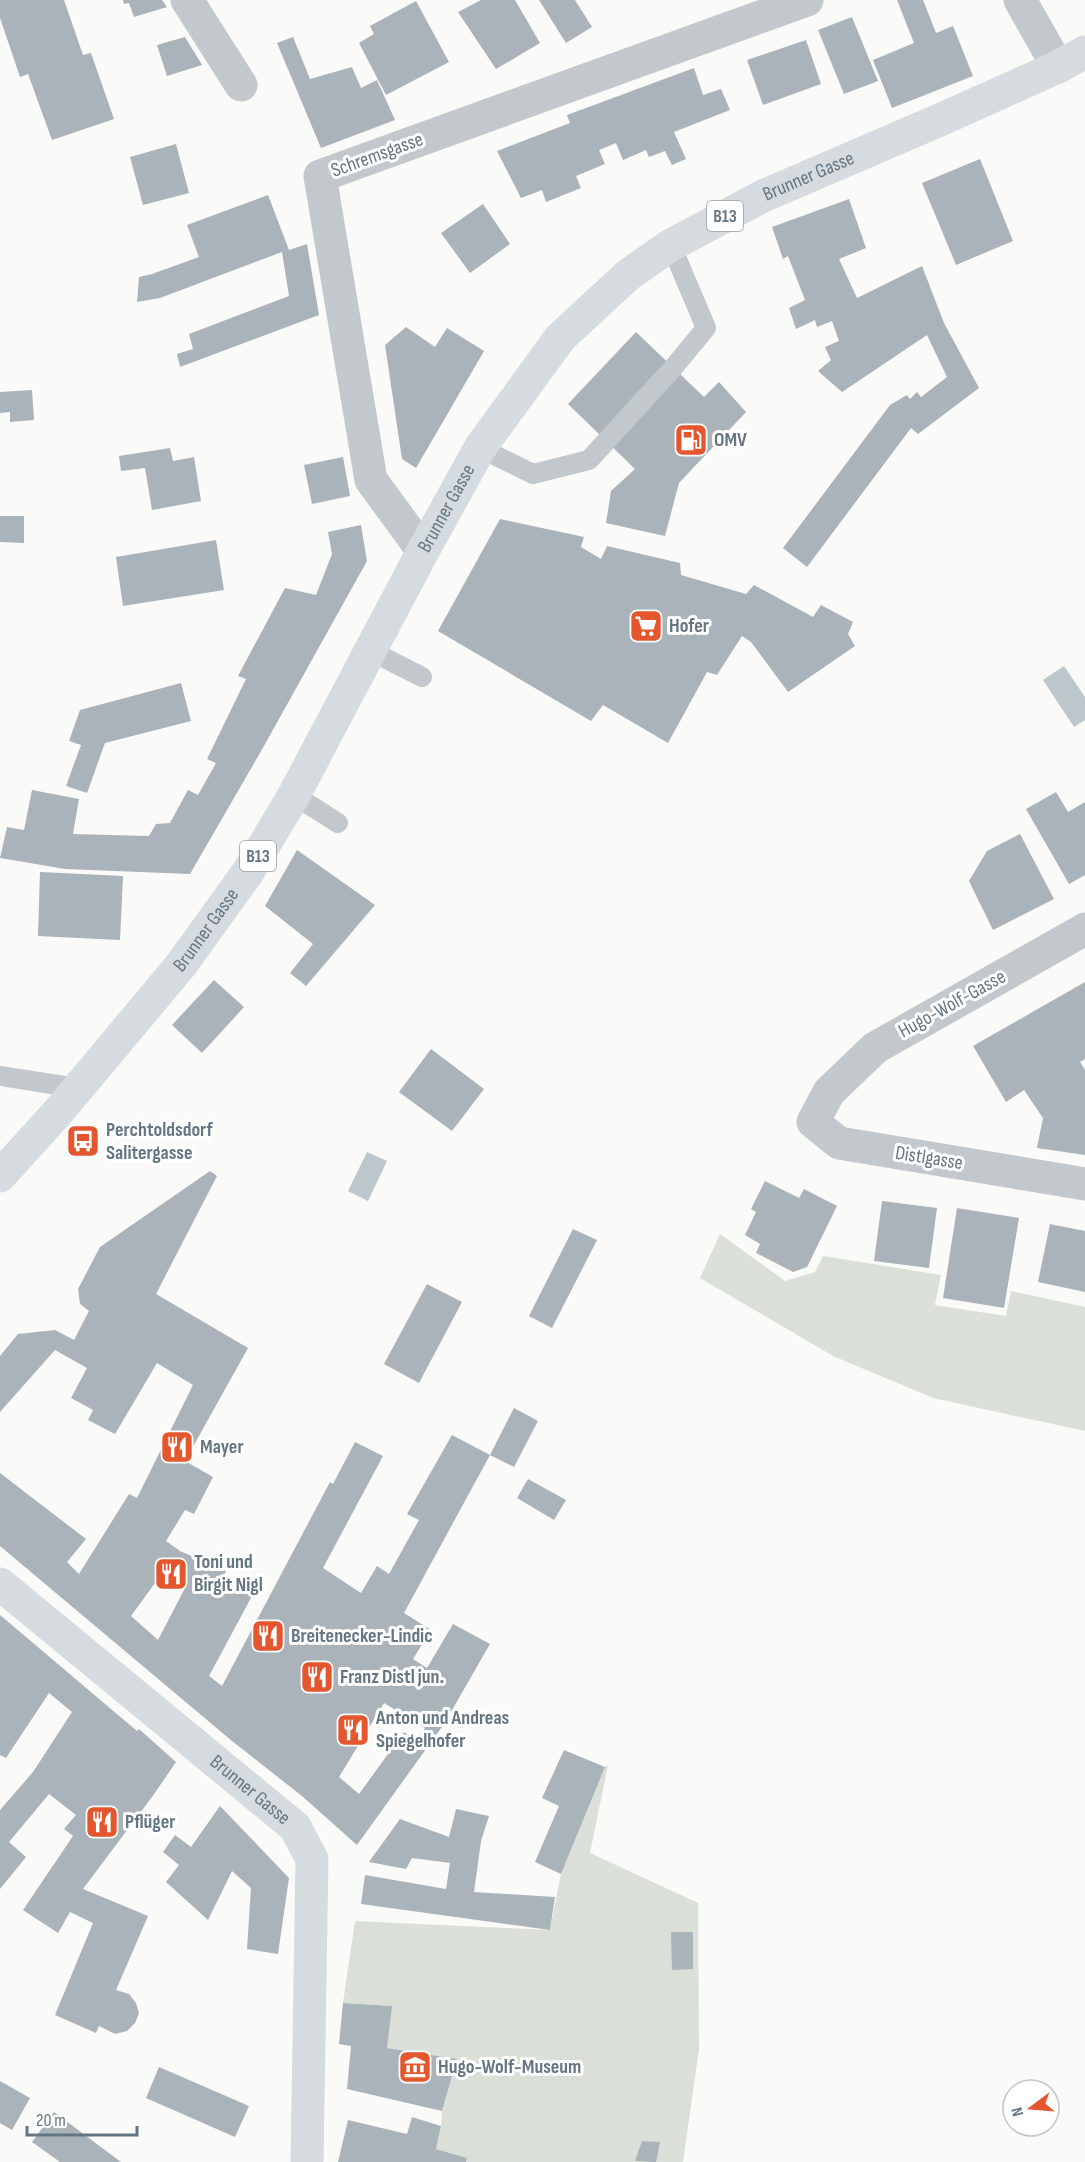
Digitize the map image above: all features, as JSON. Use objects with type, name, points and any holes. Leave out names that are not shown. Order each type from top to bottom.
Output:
[{"type":"main road","name":"Brunner Gasse","points":[[0,1176],[181,964],[248,872],[294,795],[480,448],[560,338],[628,275],[671,245],[763,196],[1071,59]]},
{"type":"main road","name":"Brunner Gasse","points":[[0,1584],[295,1827],[312,1859],[307,2162]]},
{"type":"street","points":[[187,0],[241,85]]},
{"type":"street","name":"Schremsgasse","points":[[423,551],[370,480],[320,176],[807,0]]},
{"type":"street","points":[[1020,0],[1071,59]]},
{"type":"street","name":"Hugo-Wolf-Gasse","points":[[830,1092],[875,1048],[1085,929]]},
{"type":"street","name":"Distlgasse","points":[[830,1092],[813,1122],[839,1143],[1085,1184]]},
{"type":"lane","points":[[480,448],[533,474],[589,460],[673,368],[706,328],[671,245]]},
{"type":"lane","points":[[371,651],[422,677]]},
{"type":"lane","points":[[294,795],[338,823]]},
{"type":"lane","points":[[0,1076],[77,1088]]},
{"type":"shaded area","points":[[1064,666],[1085,697],[1085,720],[1074,727],[1043,680]]},
{"type":"shaded area","points":[[367,1152],[387,1161],[368,1201],[348,1191]]},
{"type":"shaded area","points":[[720,1234],[785,1281],[815,1272],[823,1256],[941,1275],[935,1305],[1006,1316],[1011,1291],[1085,1307],[1085,1431],[933,1398],[833,1356],[700,1278]]},
{"type":"shaded area","points":[[608,1765],[590,1853],[698,1903],[699,2049],[683,2162],[466,2162],[467,2158],[436,2149],[442,2111],[457,2059],[387,2048],[391,2006],[343,2003],[355,1921],[550,1930],[561,1874],[605,1767]]},
{"type":"building","points":[[0,0],[64,0],[83,55],[91,53],[114,119],[52,140],[28,74],[20,77],[0,18]]},
{"type":"building","points":[[123,0],[162,0],[167,7],[134,17],[129,3],[124,4]]},
{"type":"building","points":[[481,0],[515,0],[540,43],[496,69],[458,12]]},
{"type":"building","points":[[539,0],[575,0],[592,27],[566,43]]},
{"type":"building","points":[[897,0],[923,0],[936,33],[953,26],[973,76],[892,108],[873,60],[914,43]]},
{"type":"building","points":[[416,1],[449,62],[386,95],[359,43],[374,34],[370,26]]},
{"type":"building","points":[[852,17],[878,81],[844,94],[818,30]]},
{"type":"building","points":[[185,37],[202,65],[167,76],[157,45]]},
{"type":"building","points":[[293,37],[310,79],[352,67],[361,88],[377,80],[395,120],[321,148],[277,43]]},
{"type":"building","points":[[806,40],[821,84],[763,105],[747,60]]},
{"type":"building","points":[[694,68],[703,95],[721,89],[730,110],[674,132],[686,159],[672,165],[665,151],[649,157],[646,150],[623,160],[616,143],[599,150],[605,164],[576,176],[581,188],[546,202],[542,190],[521,198],[497,151],[570,123],[567,115]]},
{"type":"building","points":[[176,144],[189,193],[143,205],[130,157]]},
{"type":"building","points":[[980,159],[1013,241],[956,265],[922,183]]},
{"type":"building","points":[[268,195],[289,250],[307,244],[319,315],[180,367],[177,354],[193,349],[189,334],[289,296],[282,252],[160,298],[137,302],[139,277],[199,257],[187,225]]},
{"type":"building","points":[[849,199],[866,248],[839,259],[857,298],[922,266],[944,323],[979,388],[918,434],[911,428],[807,567],[783,548],[890,405],[907,395],[910,399],[917,392],[921,397],[947,377],[927,335],[842,392],[818,371],[831,360],[825,347],[839,341],[832,321],[817,327],[815,320],[796,329],[789,308],[805,300],[788,256],[783,259],[772,227]]},
{"type":"building","points":[[483,204],[510,244],[470,273],[441,233]]},
{"type":"building","points":[[406,327],[435,347],[447,328],[484,351],[416,468],[402,459],[385,345]]},
{"type":"building","points":[[636,332],[704,397],[719,382],[746,412],[679,483],[665,536],[606,523],[611,491],[635,469],[568,404]]},
{"type":"building","points":[[32,390],[34,420],[10,422],[10,412],[0,413],[0,392]]},
{"type":"building","points":[[170,448],[173,461],[194,457],[201,501],[152,510],[145,468],[121,471],[119,456]]},
{"type":"building","points":[[343,457],[350,496],[312,504],[304,465]]},
{"type":"building","points":[[0,516],[24,516],[24,543],[0,542]]},
{"type":"building","name":"Hofer","points":[[500,519],[584,537],[581,547],[601,559],[607,546],[680,563],[681,575],[746,594],[754,585],[813,617],[821,605],[853,622],[848,634],[855,646],[788,692],[751,642],[742,636],[717,675],[707,672],[668,743],[603,705],[591,721],[438,631]]},
{"type":"building","points":[[361,525],[367,561],[190,874],[65,869],[0,858],[7,827],[24,830],[32,790],[79,799],[73,834],[149,836],[156,824],[170,823],[188,790],[198,795],[216,763],[207,759],[246,679],[238,676],[285,588],[316,595],[332,554],[328,532]]},
{"type":"building","points":[[216,540],[224,590],[123,606],[116,557]]},
{"type":"building","points":[[181,683],[191,721],[105,743],[87,793],[66,786],[81,745],[69,741],[80,710]]},
{"type":"building","points":[[1056,792],[1068,812],[1085,802],[1085,875],[1069,884],[1026,809]]},
{"type":"building","points":[[1020,834],[1054,899],[993,930],[969,881],[987,851]]},
{"type":"building","points":[[297,850],[375,905],[306,986],[290,973],[313,944],[265,906]]},
{"type":"building","points":[[40,872],[123,876],[120,940],[38,936]]},
{"type":"building","points":[[214,980],[244,1007],[202,1053],[172,1025]]},
{"type":"building","points":[[1085,982],[1085,1059],[1080,1062],[1085,1070],[1085,1155],[1037,1148],[1043,1118],[1024,1090],[1006,1102],[973,1046]]},
{"type":"building","points":[[431,1049],[484,1089],[452,1131],[399,1092]]},
{"type":"building","points":[[210,1171],[217,1176],[156,1294],[248,1348],[185,1461],[213,1477],[194,1514],[185,1510],[166,1541],[180,1551],[226,1571],[222,1579],[252,1596],[209,1676],[222,1686],[330,1482],[333,1484],[355,1442],[383,1456],[323,1568],[361,1593],[377,1566],[389,1574],[419,1520],[407,1514],[452,1435],[490,1455],[404,1613],[431,1630],[413,1659],[427,1668],[453,1624],[490,1644],[444,1724],[357,1845],[302,1796],[232,1741],[0,1546],[0,1473],[86,1539],[67,1562],[79,1574],[129,1494],[137,1498],[193,1385],[157,1363],[115,1434],[88,1420],[93,1410],[71,1398],[87,1368],[55,1350],[0,1412],[0,1356],[18,1334],[55,1330],[74,1340],[89,1311],[80,1304],[78,1289],[100,1247]],"holes":[[[163,1576],[185,1588],[158,1640],[131,1616],[155,1583],[159,1584]],[[384,1703],[425,1728],[415,1741],[404,1732],[359,1794],[339,1777]]]},
{"type":"building","points":[[765,1181],[799,1198],[804,1189],[837,1206],[807,1267],[793,1272],[756,1253],[760,1244],[745,1235],[756,1212],[751,1209]]},
{"type":"building","points":[[882,1201],[937,1208],[929,1268],[874,1261]]},
{"type":"building","points":[[957,1208],[1019,1218],[1004,1308],[943,1298]]},
{"type":"building","points":[[1050,1224],[1085,1231],[1085,1292],[1038,1282]]},
{"type":"building","points":[[573,1229],[597,1240],[552,1328],[529,1316]]},
{"type":"building","points":[[427,1284],[462,1302],[419,1383],[384,1364]]},
{"type":"building","points":[[514,1408],[538,1421],[514,1467],[490,1455]]},
{"type":"building","points":[[528,1479],[566,1500],[554,1520],[517,1498]]},
{"type":"building","points":[[0,1615],[176,1762],[83,1889],[148,1916],[116,1990],[129,1994],[136,2003],[139,2013],[135,2023],[127,2031],[115,2034],[99,2026],[96,2033],[55,2015],[93,1923],[70,1912],[58,1933],[23,1910],[73,1836],[64,1829],[76,1815],[49,1794],[9,1842],[26,1857],[0,1889],[0,1810],[33,1772],[72,1712],[49,1693],[6,1758],[0,1755]]},
{"type":"building","points":[[564,1750],[605,1767],[561,1874],[535,1862],[559,1806],[542,1798]]},
{"type":"building","points":[[220,1806],[289,1878],[278,1954],[247,1949],[251,1888],[232,1871],[208,1920],[166,1882],[179,1865],[163,1852],[175,1835],[191,1847]]},
{"type":"building","points":[[456,1809],[489,1816],[481,1841],[474,1892],[555,1897],[550,1930],[361,1904],[365,1875],[446,1889],[450,1863],[412,1858],[406,1869],[369,1862],[400,1819],[449,1837]]},
{"type":"building","points":[[671,1932],[693,1932],[693,1969],[672,1970]]},
{"type":"building","points":[[343,2003],[392,2006],[387,2048],[457,2059],[442,2111],[347,2089],[351,2046],[339,2044]]},
{"type":"building","points":[[159,2067],[249,2106],[235,2137],[146,2098]]},
{"type":"building","points":[[0,2081],[30,2098],[12,2130],[0,2123]]},
{"type":"building","points":[[54,2112],[121,2162],[60,2162],[32,2142]]},
{"type":"building","points":[[412,2117],[441,2126],[436,2149],[467,2158],[466,2162],[338,2162],[348,2120],[407,2134]]},
{"type":"building","points":[[642,2141],[660,2142],[656,2162],[635,2161]]},
{"type":"place","name":"OMV","points":[[691,440]]},
{"type":"place","name":"Hofer","points":[[646,626]]},
{"type":"place","name":"Perchtoldsdorf Salitergasse","points":[[83,1141]]},
{"type":"place","name":"Mayer","points":[[177,1447]]},
{"type":"place","name":"Toni und Birgit Nigl","points":[[171,1574]]},
{"type":"place","name":"Breitenecker-Lindic","points":[[268,1636]]},
{"type":"place","name":"Franz Distl jun.","points":[[317,1677]]},
{"type":"place","name":"Anton und Andreas Spiegelhofer","points":[[353,1730]]},
{"type":"place","name":"Pflüger","points":[[102,1822]]},
{"type":"place","name":"Hugo-Wolf-Museum","points":[[415,2067]]}]
